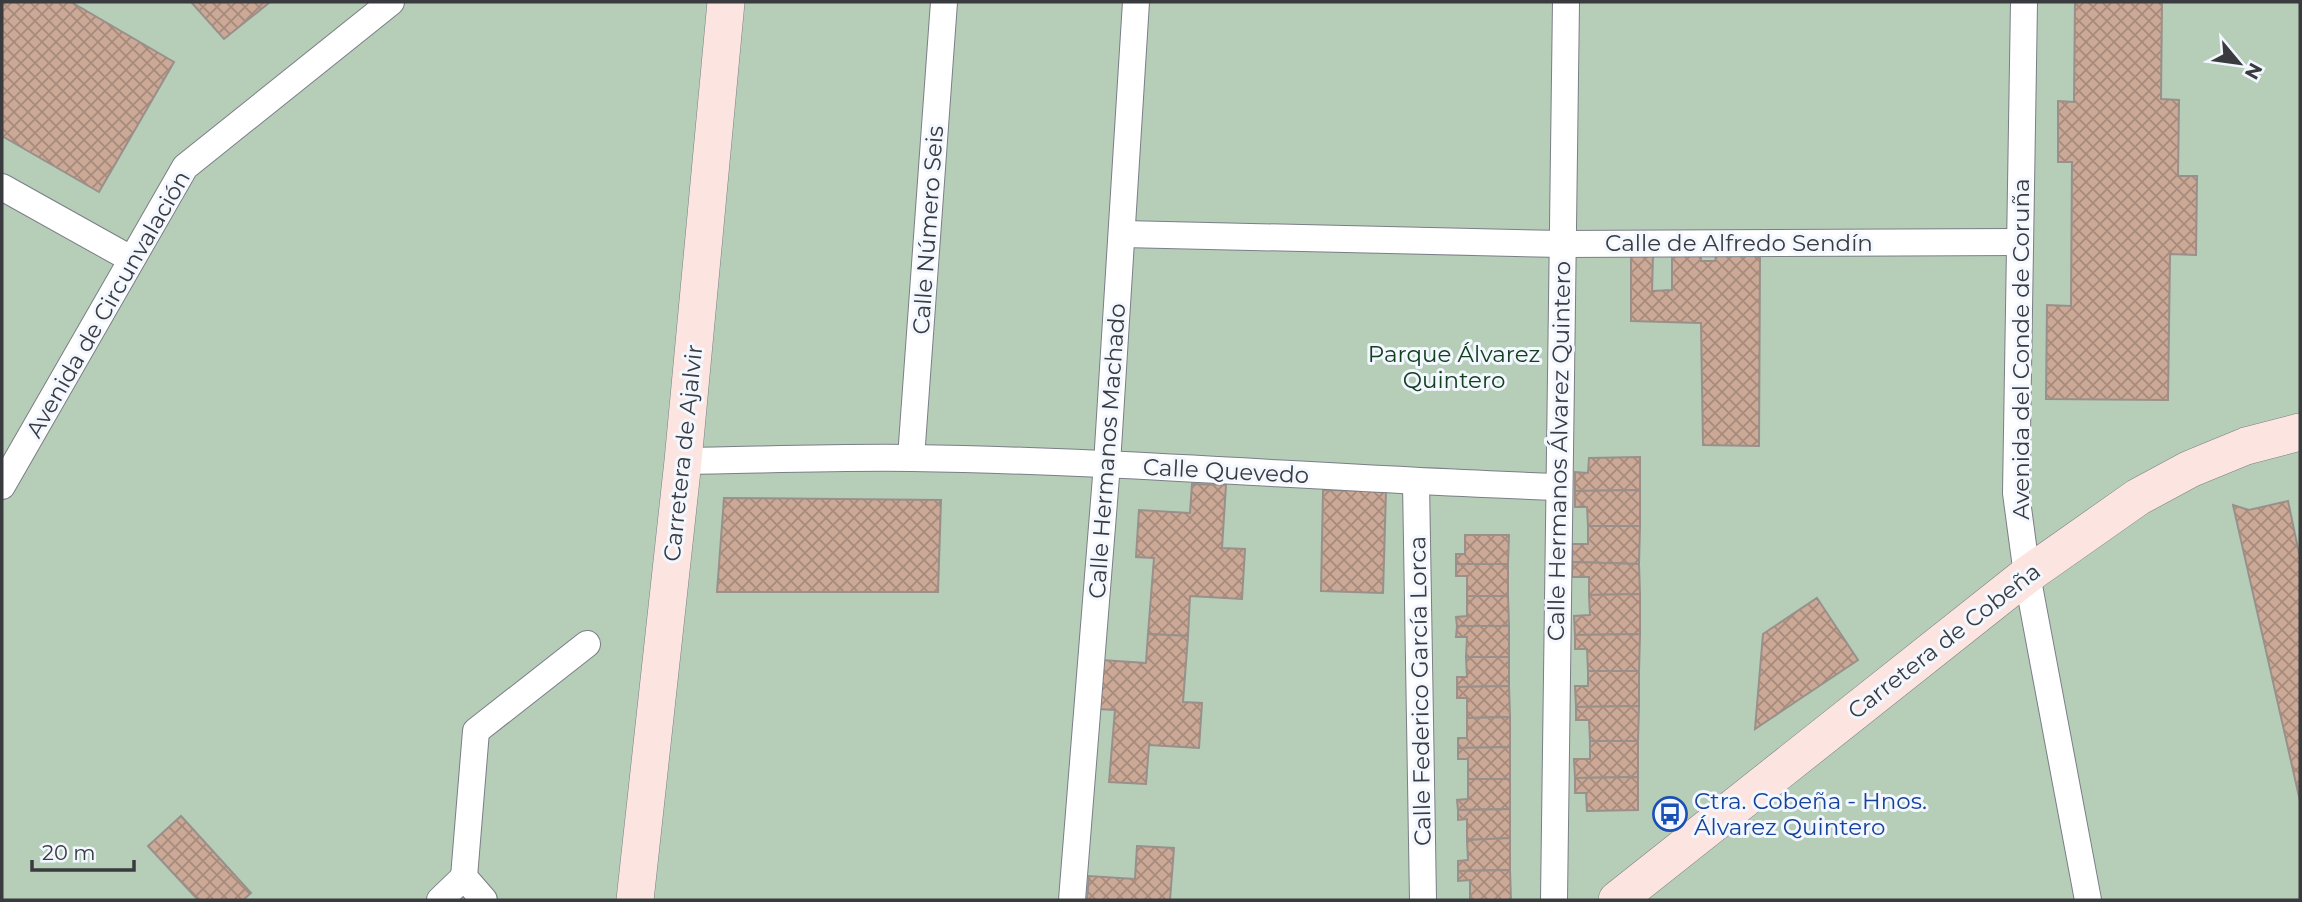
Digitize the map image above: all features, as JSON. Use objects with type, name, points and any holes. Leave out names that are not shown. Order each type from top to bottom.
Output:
[{"type":"street","name":"Avenida de Circunvalación","points":[[2,486],[185,167],[391,2]]},
{"type":"street","name":"Calle Número Seis","points":[[911,458],[944,2]]},
{"type":"street","name":"Calle Hermanos Machado","points":[[1072,900],[1107,464],[1136,2]]},
{"type":"street","name":"Calle Hermanos Álvarez Quintero","points":[[1554,900],[1566,2]]},
{"type":"street","name":"Avenida del Conde de Coruña","points":[[2024,2],[2016,493],[2026,575],[2088,900]]},
{"type":"street","name":"Carretera de Ajalvir","points":[[635,900],[683,461],[727,3]]},
{"type":"street","points":[[2,187],[131,259]]},
{"type":"street","name":"Calle de Alfredo Sendín","points":[[1123,234],[1562,244],[2020,242]]},
{"type":"street","name":"Carretera de Cobeña","points":[[1617,900],[2026,575],[2138,497],[2190,469],[2246,446],[2300,432]]},
{"type":"street","name":"Calle Quevedo","points":[[683,461],[911,458],[1107,464],[1416,482],[1559,487]]},
{"type":"street","name":"Calle Federico García Lorca","points":[[1416,482],[1423,900]]},
{"type":"street","points":[[440,900],[464,877],[476,731],[587,644]]},
{"type":"street","points":[[464,877],[484,900]]},
{"type":"green space","name":"Parque Álvarez Quintero","points":[[2,2],[2300,2],[2300,900],[2,900]]},
{"type":"building","points":[[2,2],[71,2],[174,62],[99,192],[2,136]]},
{"type":"building","points":[[191,2],[270,2],[224,39]]},
{"type":"building","points":[[2075,2],[2162,2],[2161,99],[2179,100],[2178,176],[2197,176],[2196,255],[2170,254],[2168,400],[2046,399],[2047,305],[2071,306],[2072,162],[2058,162],[2058,101],[2074,102]]},
{"type":"building","points":[[1631,256],[1653,256],[1652,291],[1672,290],[1672,256],[1701,256],[1701,261],[1715,261],[1716,256],[1760,256],[1759,446],[1703,445],[1701,323],[1631,321]]},
{"type":"building","points":[[1640,457],[1640,490],[1575,491],[1575,472],[1588,473],[1589,458]]},
{"type":"building","points":[[1192,484],[1226,485],[1222,548],[1245,549],[1242,599],[1190,596],[1188,636],[1148,634],[1154,558],[1136,557],[1139,510],[1190,513]]},
{"type":"building","points":[[1323,490],[1386,491],[1383,593],[1321,591]]},
{"type":"building","points":[[1640,490],[1640,526],[1588,526],[1587,507],[1575,507],[1575,491]]},
{"type":"building","points":[[724,498],[941,500],[938,592],[717,592]]},
{"type":"building","points":[[2288,501],[2300,558],[2300,801],[2233,505],[2249,510]]},
{"type":"building","points":[[1588,526],[1640,526],[1639,564],[1572,562],[1572,544],[1588,544]]},
{"type":"building","points":[[1465,535],[1509,535],[1508,564],[1456,564],[1456,554],[1465,554]]},
{"type":"building","points":[[1572,562],[1639,564],[1640,594],[1589,595],[1589,577],[1572,577]]},
{"type":"building","points":[[1456,564],[1508,564],[1508,596],[1467,596],[1467,576],[1456,576]]},
{"type":"building","points":[[1640,594],[1640,634],[1575,635],[1574,616],[1590,615],[1589,595]]},
{"type":"building","points":[[1467,596],[1508,596],[1509,626],[1457,626],[1456,617],[1467,616]]},
{"type":"building","points":[[1817,598],[1858,660],[1755,729],[1763,634]]},
{"type":"building","points":[[1457,626],[1509,626],[1509,657],[1466,657],[1467,637],[1456,637]]},
{"type":"building","points":[[1148,634],[1188,636],[1183,702],[1202,703],[1199,748],[1149,745],[1146,784],[1109,782],[1115,710],[1099,709],[1102,660],[1146,663]]},
{"type":"building","points":[[1640,634],[1639,671],[1588,671],[1587,649],[1575,649],[1575,635]]},
{"type":"building","points":[[1466,657],[1509,657],[1509,686],[1457,687],[1457,677],[1467,677]]},
{"type":"building","points":[[1588,671],[1639,671],[1639,706],[1576,707],[1575,686],[1588,686]]},
{"type":"building","points":[[1509,686],[1510,717],[1467,718],[1467,698],[1457,698],[1457,687]]},
{"type":"building","points":[[1639,706],[1638,741],[1590,741],[1589,720],[1576,720],[1576,707]]},
{"type":"building","points":[[1510,717],[1510,747],[1458,748],[1458,738],[1467,738],[1467,718]]},
{"type":"building","points":[[1590,741],[1638,741],[1638,777],[1575,778],[1574,759],[1590,759]]},
{"type":"building","points":[[1510,747],[1510,779],[1468,779],[1468,759],[1458,759],[1458,748]]},
{"type":"building","points":[[1638,777],[1638,810],[1587,811],[1586,793],[1575,793],[1575,778]]},
{"type":"building","points":[[1468,779],[1510,779],[1510,809],[1458,810],[1457,800],[1468,799]]},
{"type":"building","points":[[1510,809],[1510,838],[1467,840],[1467,819],[1458,820],[1458,810]]},
{"type":"building","points":[[181,816],[251,893],[243,900],[198,900],[148,846]]},
{"type":"building","points":[[1510,838],[1510,870],[1458,871],[1458,861],[1468,860],[1467,840]]},
{"type":"building","points":[[1137,846],[1174,848],[1170,900],[1087,900],[1089,876],[1135,879]]},
{"type":"building","points":[[1510,870],[1511,900],[1470,900],[1470,880],[1458,881],[1458,871]]},
{"type":"place","name":"Ctra. Cobeña - Hnos. Álvarez Quintero","points":[[1670,814]]}]
